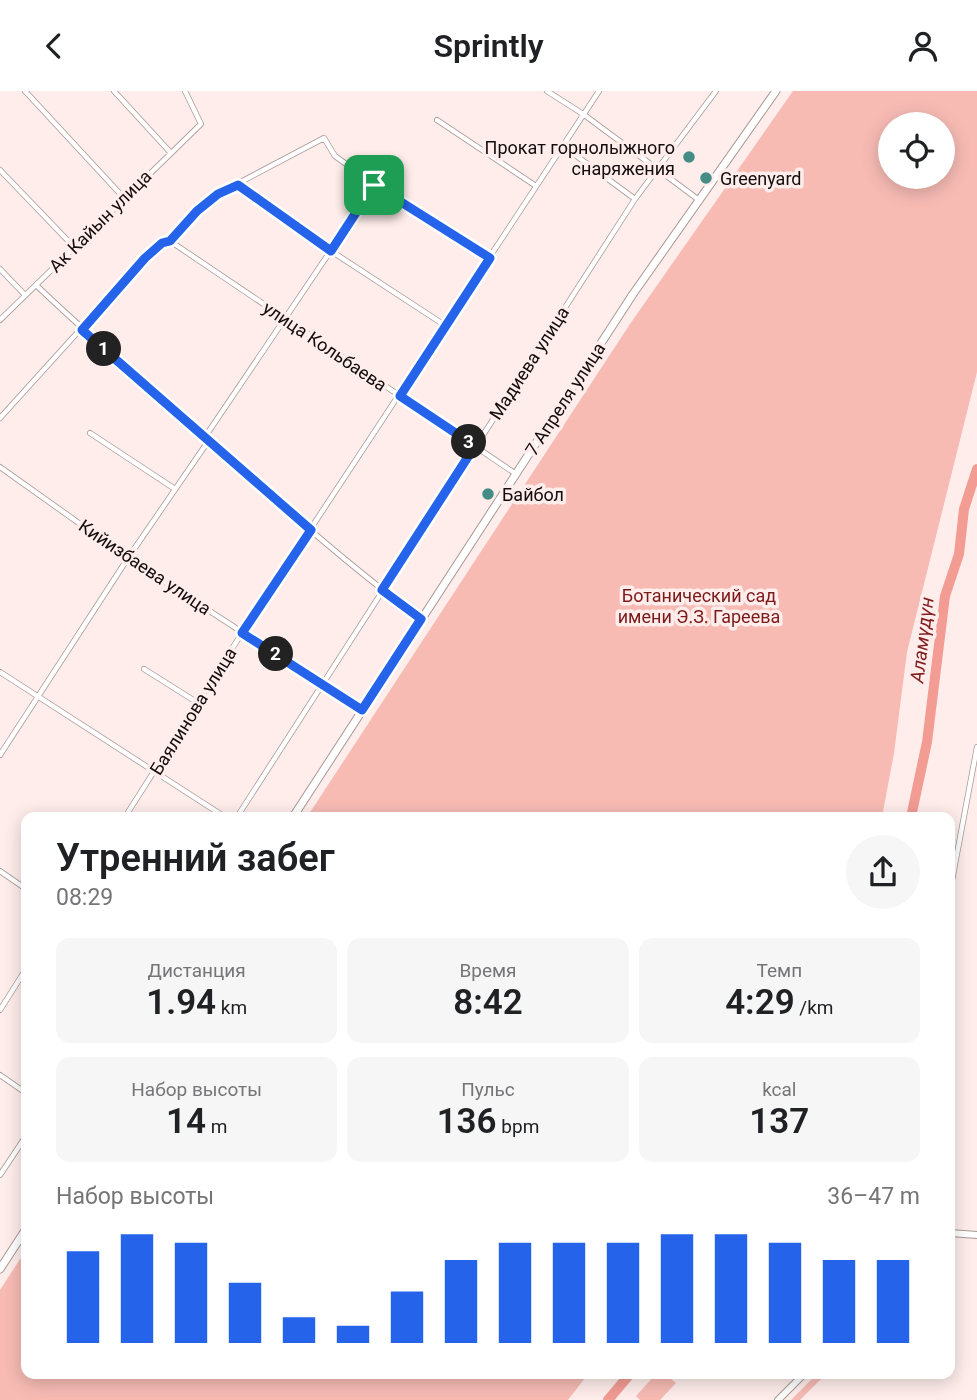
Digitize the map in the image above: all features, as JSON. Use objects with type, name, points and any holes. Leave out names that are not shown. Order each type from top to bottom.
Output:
[{"type":"main road","name":"7 Апреля улица","points":[[296,812],[634,294],[772,93]]},
{"type":"main road","points":[[955,1233],[977,1235]]},
{"type":"main road","points":[[0,1269],[21,1237]]},
{"type":"main road","points":[[778,1400],[799,1379]]},
{"type":"street","points":[[25,91],[124,198]]},
{"type":"street","points":[[114,91],[170,152]]},
{"type":"street","name":"Ак Кайын улица","points":[[0,320],[201,124],[185,91]]},
{"type":"street","points":[[547,91],[657,167],[699,201]]},
{"type":"street","name":"Баялинова улица","points":[[128,812],[242,633],[599,91]]},
{"type":"street","name":"Мадиева улица","points":[[240,812],[635,199],[716,91]]},
{"type":"street","points":[[437,121],[536,186]]},
{"type":"street","points":[[0,418],[145,258],[162,243],[170,241],[197,211],[218,194],[324,138],[335,156],[374,185],[490,258]]},
{"type":"street","points":[[563,146],[635,199]]},
{"type":"street","points":[[0,170],[75,248]]},
{"type":"street","points":[[238,185],[331,251],[446,326]]},
{"type":"street","points":[[0,755],[374,185]]},
{"type":"street","name":"улица Кольбаева","points":[[170,241],[516,474]]},
{"type":"street","points":[[0,269],[25,295]]},
{"type":"street","points":[[36,285],[82,330],[311,530],[421,619]]},
{"type":"street","points":[[90,433],[175,489]]},
{"type":"street","name":"Кийизбаева улица","points":[[0,467],[128,558],[362,710]]},
{"type":"street","points":[[144,669],[198,703]]},
{"type":"street","points":[[0,672],[217,812]]},
{"type":"street","points":[[955,864],[977,747]]},
{"type":"street","points":[[0,871],[21,885]]},
{"type":"street","points":[[0,1010],[21,977]]},
{"type":"street","points":[[0,1075],[21,1090]]},
{"type":"street","points":[[0,1175],[21,1144]]},
{"type":"green space","name":"Ботанический сад имени Э.З. Гареева","points":[[793,91],[977,91],[977,372],[907,652],[894,753],[883,812],[310,812],[630,324]]},
{"type":"green space","points":[[21,1258],[21,1379],[584,1379],[568,1400],[0,1400],[0,1290]]},
{"type":"green space","points":[[651,1379],[671,1379],[676,1383],[660,1400],[640,1400],[636,1396]]},
{"type":"green space","points":[[812,1379],[821,1379],[800,1400],[791,1400]]},
{"type":"waterway","name":"Аламүдүн","points":[[912,812],[927,742],[945,596],[959,554],[964,509],[977,469]]},
{"type":"waterway","name":"Аламүдүн","points":[[608,1400],[626,1379]]},
{"type":"place","name":"Прокат горнолыжного снаряжения","points":[[689,157]]},
{"type":"place","name":"Greenyard","points":[[706,178]]},
{"type":"place","name":"Байбол","points":[[488,494]]},
{"type":"route","points":[[238,185],[331,251],[374,185],[490,258],[400,396],[475,446],[382,590],[421,619],[362,710],[242,633],[311,530],[82,330],[145,258],[162,243],[170,241],[197,211],[218,194],[238,185]]}]
